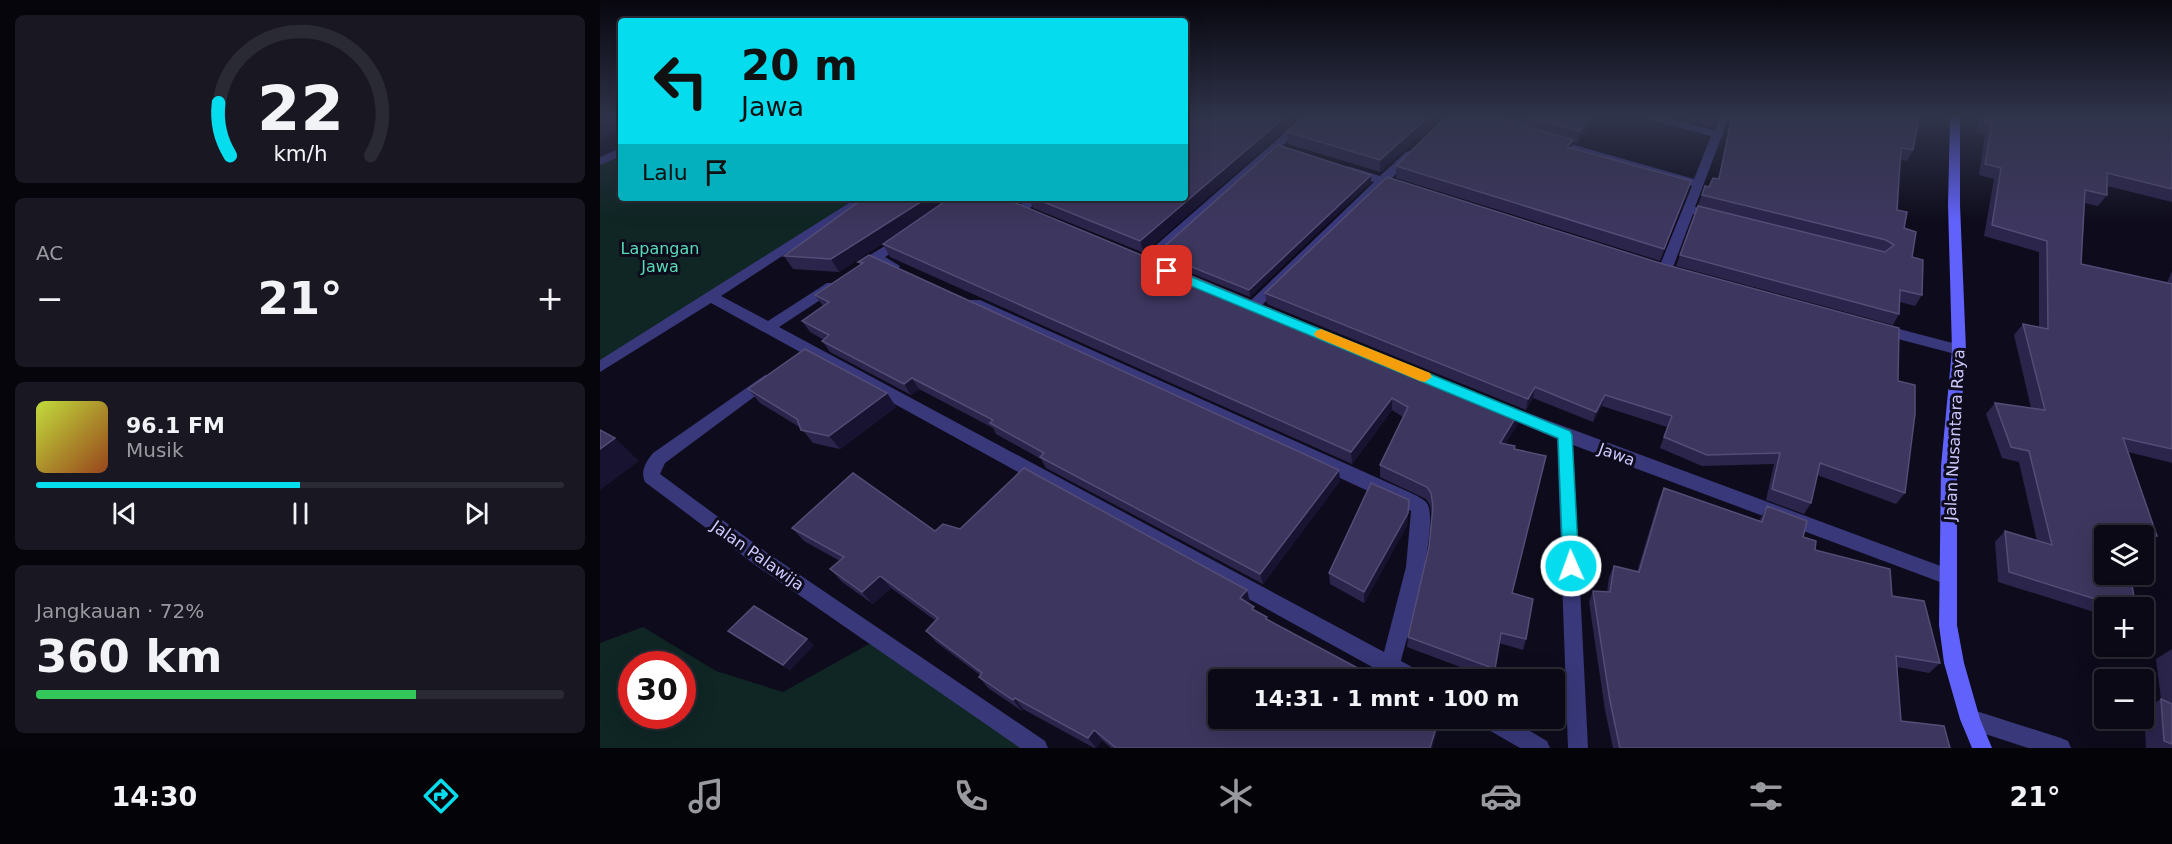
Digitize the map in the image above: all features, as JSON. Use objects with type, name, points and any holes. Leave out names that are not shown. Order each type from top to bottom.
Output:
[{"type":"street","points":[[1145,262],[1276,152]]},
{"type":"street","points":[[1274,315],[1247,304],[1412,152]]},
{"type":"street","points":[[1588,152],[1699,184]]},
{"type":"street","points":[[1665,270],[1711,152]]},
{"type":"street","name":"Jalan Nusantara Raya","points":[[1955,152],[1959,350],[1949,466],[1948,625],[1954,663],[1970,719],[1982,748]]},
{"type":"street","points":[[600,162],[618,153]]},
{"type":"street","points":[[1340,167],[1416,192]]},
{"type":"street","points":[[600,367],[860,201]]},
{"type":"street","points":[[1030,201],[1015,208],[1041,219]]},
{"type":"street","points":[[1690,210],[1724,218]]},
{"type":"street","points":[[907,273],[870,261],[920,227]]},
{"type":"street","points":[[769,327],[845,277]]},
{"type":"street","points":[[710,296],[1397,669]]},
{"type":"street","points":[[961,297],[1392,492],[1420,507],[1420,530],[1402,623],[1390,665]]},
{"type":"street","points":[[1869,326],[1959,350]]},
{"type":"street","name":"Jalan Palawija","points":[[810,350],[667,451],[652,467],[651,477],[760,558],[1038,748]]},
{"type":"street","name":"Jawa","points":[[1490,404],[1565,435],[1948,577]]},
{"type":"street","points":[[1565,435],[1578,748]]},
{"type":"street","points":[[1970,719],[2061,748]]},
{"type":"street","points":[[1506,729],[1540,748]]},
{"type":"green space","name":"Lapangan Jawa","points":[[618,153],[618,201],[860,201],[600,367],[600,162]]},
{"type":"green space","points":[[643,627],[683,651],[618,651],[618,729],[696,729],[696,659],[716,671],[783,692],[878,639],[1038,748],[600,748],[600,643]]},
{"type":"building","points":[[1188,152],[1244,152],[1188,200]]},
{"type":"building","points":[[1270,152],[1299,152],[1371,175],[1249,290],[1157,253]]},
{"type":"building","points":[[1353,152],[1389,152],[1380,160]]},
{"type":"building","points":[[1410,152],[1585,152],[1691,181],[1664,249],[1396,166]]},
{"type":"building","points":[[1725,152],[1901,152],[1897,210],[1907,212],[1904,228],[1916,232],[1912,257],[1923,260],[1922,295],[1900,290],[1899,314],[1680,255],[1698,206],[1885,252],[1894,245],[1886,240],[1702,195],[1705,186],[1709,187],[1713,178],[1719,179]]},
{"type":"building","points":[[1987,152],[2172,152],[2172,189],[2107,173],[2107,195],[2085,190],[2081,264],[2172,284],[2172,449],[2123,438],[2153,525],[2094,525],[2094,585],[2132,585],[2134,597],[2094,599],[2009,572],[2005,531],[2052,545],[2029,451],[2011,447],[1995,403],[2045,410],[2023,324],[2048,329],[2047,241],[1992,225],[2001,168],[1985,164]]},
{"type":"building","points":[[1387,177],[1663,264],[1899,328],[1898,381],[1915,385],[1915,414],[1905,493],[1820,463],[1811,503],[1772,489],[1780,453],[1707,455],[1664,437],[1672,416],[1605,395],[1596,412],[1535,387],[1528,399],[1265,293]]},
{"type":"building","points":[[860,201],[922,201],[831,259],[784,256]]},
{"type":"building","points":[[946,201],[1011,201],[1519,412],[1500,443],[1515,446],[1514,449],[1546,456],[1512,593],[1533,599],[1526,639],[1501,633],[1495,669],[1408,637],[1429,547],[1433,506],[1431,493],[1427,487],[1380,465],[1408,407],[1392,398],[1351,452],[883,244]]},
{"type":"building","points":[[1041,201],[1187,201],[1140,241]]},
{"type":"building","points":[[869,255],[1339,470],[1260,574],[1040,457],[1044,453],[990,423],[993,420],[912,378],[904,384],[822,341],[829,335],[802,321],[829,302],[815,295],[863,263],[858,262]]},
{"type":"building","points":[[805,349],[887,393],[829,436],[801,430],[797,419],[748,389]]},
{"type":"building","points":[[600,430],[615,438],[600,449]]},
{"type":"building","points":[[1024,468],[1247,590],[1240,598],[1254,607],[1252,609],[1267,617],[1266,619],[1359,669],[1208,669],[1208,729],[1436,729],[1430,748],[1116,748],[1094,730],[1088,738],[1015,698],[1013,700],[979,677],[982,673],[926,631],[938,618],[880,576],[862,592],[830,569],[844,557],[792,528],[853,473],[935,531],[943,524],[960,529]]},
{"type":"building","points":[[1371,483],[1409,500],[1408,513],[1364,592],[1329,573]]},
{"type":"building","points":[[1664,488],[1762,522],[1767,506],[1807,521],[1803,537],[1816,541],[1815,550],[1890,569],[1892,596],[1924,601],[1940,663],[1896,656],[1901,721],[1944,726],[1950,748],[1620,748],[1610,701],[1593,591],[1610,592],[1614,566],[1639,572]]},
{"type":"building","points":[[754,606],[807,639],[783,665],[728,631]]},
{"type":"building","points":[[2161,699],[2172,704],[2172,744],[2164,741]]},
{"type":"slow traffic","points":[[1321,334],[1425,377]]},
{"type":"route","points":[[1167,271],[1565,435],[1571,566]]}]
